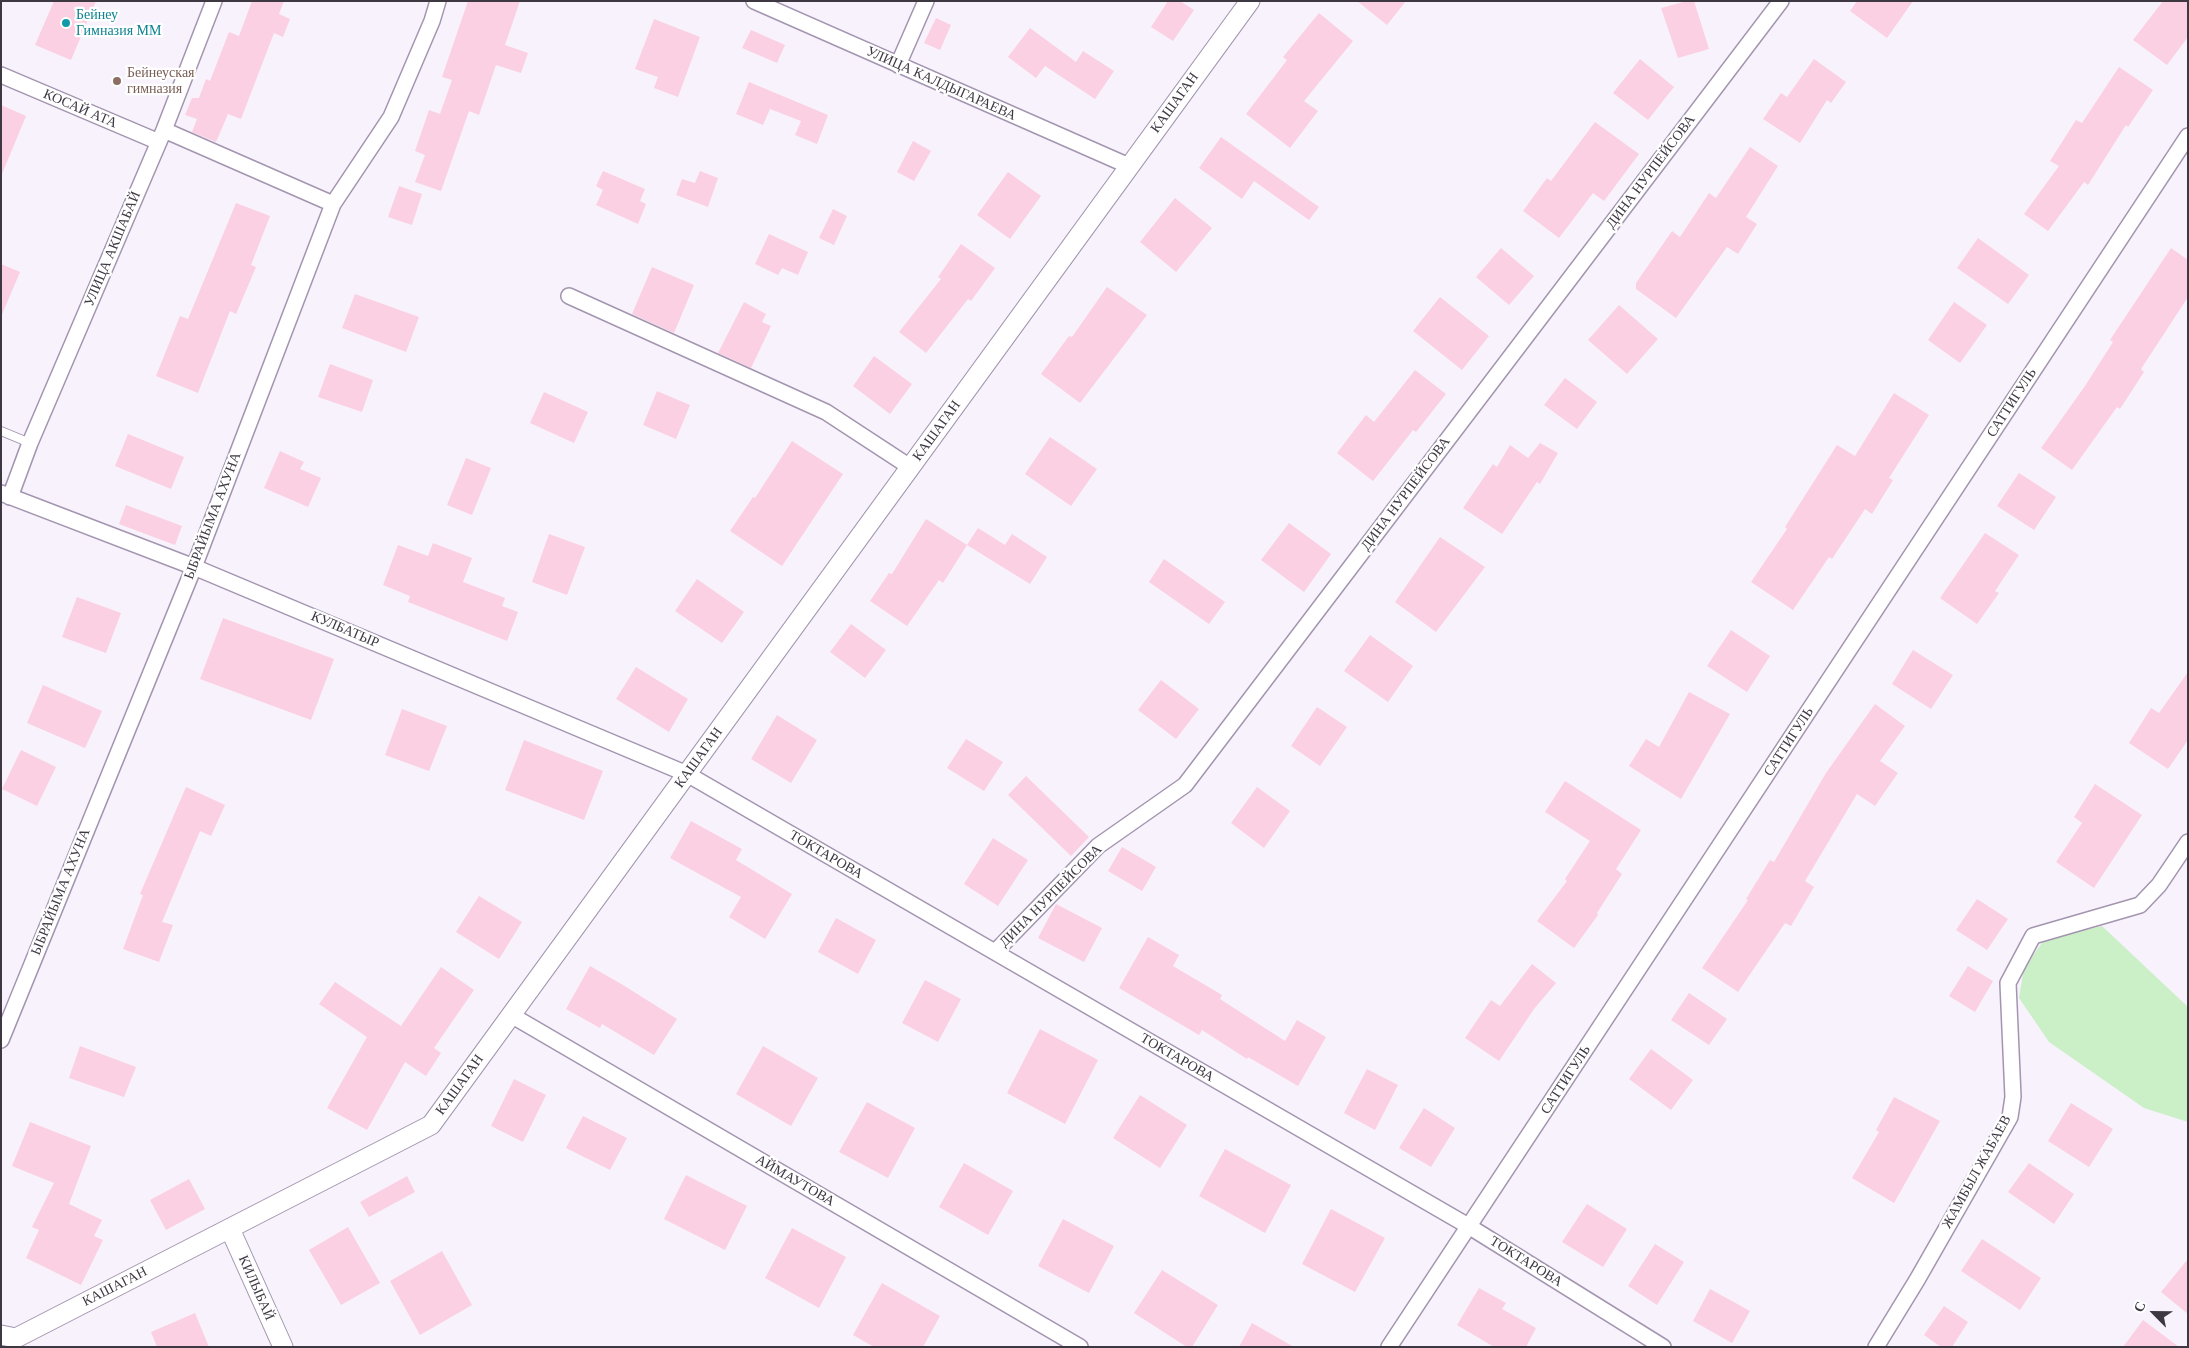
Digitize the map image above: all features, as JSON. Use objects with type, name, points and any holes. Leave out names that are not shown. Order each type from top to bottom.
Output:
[{"type":"street","name":"УЛИЦА АКШАБАЙ","points":[[6,495],[161,136],[214,1]]},
{"type":"street","name":"ЫБРАЙЫМА АХУНА","points":[[1,1040],[194,567],[333,204],[391,117],[432,21],[438,1]]},
{"type":"street","name":"УЛИЦА КАЛДЫГАРАЕВА","points":[[754,1],[1129,166]]},
{"type":"street","points":[[898,65],[926,1]]},
{"type":"street","name":"КАШАГАН","points":[[1,1335],[16,1338],[431,1126],[1250,1]]},
{"type":"street","name":"ДИНА НУРПЕЙСОВА","points":[[995,952],[1098,846],[1185,785],[1780,1]]},
{"type":"street","name":"КОСАЙ АТА","points":[[1,75],[333,204]]},
{"type":"street","name":"САТТИГУЛЬ","points":[[1389,1347],[1470,1227],[2188,136]]},
{"type":"street","points":[[569,296],[826,412],[910,467]]},
{"type":"street","name":"КУЛБАТЫР","points":[[6,495],[194,567],[687,774]]},
{"type":"street","name":"ТОКТАРОВА","points":[[687,774],[1470,1227],[1663,1347]]},
{"type":"street","name":"ЖАМБЫЛ ЖАБАЕВ","points":[[1876,1347],[1917,1280],[2010,1117],[2013,1097],[2008,983],[2033,936],[2140,905],[2159,885],[2188,842]]},
{"type":"street","name":"АЙМАУТОВА","points":[[511,1015],[1080,1347]]},
{"type":"street","name":"КИЛЫБАЙ","points":[[230,1229],[283,1347]]},
{"type":"lane","points":[[1,431],[30,443]]},
{"type":"green space","points":[[2102,926],[2188,1007],[2188,1122],[2144,1108],[2049,1042],[2019,998],[2024,967],[2045,939]]},
{"type":"building","name":"Бейнеу Гимназия ММ","points":[[54,1],[96,1],[71,60],[35,45]]},
{"type":"building","points":[[252,1],[284,1],[279,14],[290,19],[283,37],[274,33],[241,119],[228,114],[216,142],[192,132],[197,119],[185,115],[192,98],[199,98],[206,79],[210,81],[229,32],[239,36]]},
{"type":"building","points":[[468,1],[520,1],[505,45],[528,53],[521,73],[496,65],[479,115],[469,111],[441,191],[415,182],[425,155],[415,151],[429,110],[440,114],[452,80],[442,77]]},
{"type":"building","points":[[1168,1],[1180,1],[1194,10],[1173,41],[1151,27]]},
{"type":"building","points":[[1357,1],[1406,1],[1387,25]]},
{"type":"building","points":[[1694,1],[1709,49],[1678,58],[1661,8]]},
{"type":"building","points":[[1857,1],[1913,1],[1887,38],[1850,11]]},
{"type":"building","points":[[2163,1],[2188,1],[2188,37],[2167,65],[2133,40]]},
{"type":"building","points":[[1319,13],[1353,41],[1304,101],[1318,111],[1290,148],[1246,114],[1287,60],[1283,57]]},
{"type":"building","points":[[936,18],[951,25],[940,50],[924,43]]},
{"type":"building","points":[[654,19],[700,37],[678,97],[654,88],[658,77],[635,69]]},
{"type":"building","points":[[1030,28],[1076,62],[1083,51],[1114,71],[1095,99],[1045,66],[1036,78],[1008,57]]},
{"type":"building","points":[[751,30],[785,45],[777,63],[742,48]]},
{"type":"building","points":[[1640,59],[1674,87],[1648,120],[1613,93]]},
{"type":"building","points":[[1814,59],[1846,82],[1831,103],[1827,100],[1800,143],[1763,119],[1781,93],[1787,97]]},
{"type":"building","points":[[2119,67],[2153,90],[2128,127],[2126,125],[2088,185],[2084,182],[2048,231],[2024,214],[2059,166],[2050,161],[2076,120],[2082,123]]},
{"type":"building","points":[[749,82],[828,115],[817,144],[795,135],[801,121],[770,109],[763,125],[736,114]]},
{"type":"building","points":[[1,105],[26,116],[2,174],[1,174]]},
{"type":"building","points":[[1595,122],[1639,154],[1604,201],[1593,193],[1559,238],[1523,211],[1547,178],[1551,181]]},
{"type":"building","points":[[1221,137],[1319,207],[1309,220],[1254,181],[1242,199],[1199,168]]},
{"type":"building","points":[[913,141],[931,151],[914,181],[897,172]]},
{"type":"building","points":[[1750,147],[1778,166],[1746,217],[1757,224],[1738,254],[1727,247],[1676,318],[1636,289],[1636,283],[1672,231],[1680,237],[1709,193],[1716,198]]},
{"type":"building","points":[[603,171],[645,189],[640,201],[646,204],[638,224],[596,205],[603,190],[596,186]]},
{"type":"building","points":[[700,171],[718,178],[708,207],[676,195],[682,179],[695,183]]},
{"type":"building","points":[[1008,172],[1041,196],[1010,239],[977,215]]},
{"type":"building","points":[[399,186],[422,194],[412,225],[388,217]]},
{"type":"building","points":[[1175,198],[1212,228],[1176,272],[1140,242]]},
{"type":"building","points":[[236,203],[270,216],[251,265],[256,267],[236,314],[230,311],[198,393],[156,376],[180,316],[188,319]]},
{"type":"building","points":[[833,209],[847,216],[834,245],[819,238]]},
{"type":"building","points":[[769,234],[808,252],[798,275],[782,268],[778,275],[755,264]]},
{"type":"building","points":[[1978,238],[2029,275],[2008,304],[1957,268]]},
{"type":"building","points":[[961,244],[995,268],[971,301],[968,299],[926,353],[899,332],[941,279],[938,277]]},
{"type":"building","points":[[1501,248],[1534,276],[1509,305],[1476,277]]},
{"type":"building","points":[[2171,248],[2188,260],[2188,297],[2141,369],[2144,372],[2120,409],[2117,407],[2072,470],[2041,448],[2085,386],[2113,342],[2110,340]]},
{"type":"building","points":[[1,264],[20,272],[1,317]]},
{"type":"building","points":[[652,267],[694,285],[674,333],[632,314]]},
{"type":"building","points":[[1107,287],[1147,315],[1080,403],[1041,374],[1069,336],[1072,337]]},
{"type":"building","points":[[355,294],[419,317],[406,352],[342,328]]},
{"type":"building","points":[[1440,297],[1489,336],[1462,370],[1413,331]]},
{"type":"building","points":[[744,302],[766,314],[762,322],[771,326],[751,368],[718,353]]},
{"type":"building","points":[[1954,302],[1987,325],[1960,363],[1928,340]]},
{"type":"building","points":[[1619,305],[1658,339],[1627,374],[1588,340]]},
{"type":"building","points":[[874,356],[912,384],[890,414],[853,386]]},
{"type":"building","points":[[330,364],[373,380],[362,412],[318,397]]},
{"type":"building","points":[[1415,370],[1446,394],[1416,432],[1413,430],[1373,481],[1337,453],[1366,415],[1374,422]]},
{"type":"building","points":[[1565,378],[1597,402],[1577,429],[1544,405]]},
{"type":"building","points":[[657,391],[690,405],[676,439],[643,425]]},
{"type":"building","points":[[544,392],[588,412],[574,443],[530,423]]},
{"type":"building","points":[[1894,393],[1929,415],[1889,478],[1893,480],[1872,514],[1865,509],[1832,559],[1829,557],[1793,610],[1751,582],[1787,529],[1785,527],[1837,445],[1855,456]]},
{"type":"building","points":[[128,434],[184,457],[171,489],[115,466]]},
{"type":"building","points":[[1050,437],[1097,469],[1071,506],[1025,474]]},
{"type":"building","points":[[792,441],[843,474],[782,566],[730,531],[753,497],[755,498]]},
{"type":"building","points":[[1540,443],[1558,453],[1540,484],[1537,482],[1502,534],[1463,508],[1493,464],[1497,467],[1510,445],[1528,458]]},
{"type":"building","points":[[280,451],[304,462],[300,469],[321,478],[308,507],[264,488]]},
{"type":"building","points":[[466,458],[491,468],[472,515],[447,505]]},
{"type":"building","points":[[2019,473],[2056,497],[2034,530],[1997,506]]},
{"type":"building","points":[[126,505],[182,526],[175,545],[119,524]]},
{"type":"building","points":[[926,519],[967,545],[943,583],[939,580],[907,626],[870,601],[889,573],[892,574]]},
{"type":"building","points":[[1289,523],[1331,554],[1304,592],[1261,560]]},
{"type":"building","points":[[978,528],[1005,545],[1012,534],[1047,557],[1030,584],[967,545]]},
{"type":"building","points":[[1985,533],[2019,555],[1995,591],[1999,593],[1977,624],[1940,598]]},
{"type":"building","points":[[549,534],[585,547],[567,595],[532,582]]},
{"type":"building","points":[[1440,537],[1485,567],[1436,632],[1395,602]]},
{"type":"building","points":[[433,543],[472,558],[463,582],[505,598],[502,606],[518,612],[507,641],[408,602],[410,596],[383,585],[398,545],[428,556]]},
{"type":"building","points":[[1164,559],[1225,602],[1209,624],[1149,582]]},
{"type":"building","points":[[697,579],[744,612],[722,643],[675,611]]},
{"type":"building","points":[[77,597],[121,613],[106,653],[62,637]]},
{"type":"building","points":[[223,618],[334,659],[311,720],[200,679]]},
{"type":"building","points":[[851,624],[886,650],[865,678],[830,652]]},
{"type":"building","points":[[1731,630],[1770,656],[1747,692],[1707,666]]},
{"type":"building","points":[[1370,635],[1413,666],[1388,702],[1344,671]]},
{"type":"building","points":[[1913,650],[1953,675],[1931,709],[1892,684]]},
{"type":"building","points":[[636,667],[688,699],[669,732],[616,699]]},
{"type":"building","points":[[2188,672],[2188,740],[2168,769],[2129,743],[2151,708],[2159,713]]},
{"type":"building","points":[[1161,680],[1199,709],[1176,739],[1138,710]]},
{"type":"building","points":[[43,685],[102,711],[85,748],[27,723]]},
{"type":"building","points":[[1689,692],[1730,714],[1681,799],[1629,766],[1646,739],[1659,747]]},
{"type":"building","points":[[1875,704],[1905,726],[1880,761],[1898,773],[1875,806],[1857,794],[1805,881],[1814,887],[1791,926],[1785,923],[1738,992],[1702,968],[1748,900],[1746,899],[1770,860],[1774,862],[1826,773]]},
{"type":"building","points":[[1317,707],[1347,727],[1320,766],[1291,746]]},
{"type":"building","points":[[402,709],[447,726],[429,771],[385,755]]},
{"type":"building","points":[[777,715],[817,740],[791,783],[751,759]]},
{"type":"building","points":[[966,739],[1003,762],[984,791],[947,768]]},
{"type":"building","points":[[524,740],[603,771],[584,820],[505,790]]},
{"type":"building","points":[[21,750],[56,767],[37,806],[2,789]]},
{"type":"building","points":[[1026,776],[1089,837],[1071,856],[1008,795]]},
{"type":"building","points":[[1565,781],[1641,830],[1616,869],[1622,874],[1597,913],[1598,915],[1574,948],[1537,921],[1567,881],[1565,879],[1590,841],[1545,812]]},
{"type":"building","points":[[2095,784],[2142,815],[2094,888],[2056,862],[2082,823],[2074,817]]},
{"type":"building","points":[[186,787],[225,805],[211,836],[200,831],[162,922],[173,925],[159,962],[123,949],[143,895],[140,894]]},
{"type":"building","points":[[1257,787],[1290,811],[1264,848],[1231,823]]},
{"type":"building","points":[[691,821],[742,849],[736,860],[792,894],[765,939],[729,917],[741,897],[670,858]]},
{"type":"building","points":[[993,838],[1028,860],[998,906],[964,884]]},
{"type":"building","points":[[1122,847],[1156,867],[1142,891],[1108,871]]},
{"type":"building","points":[[479,896],[522,922],[499,959],[456,932]]},
{"type":"building","points":[[1977,899],[2008,919],[1987,950],[1956,930]]},
{"type":"building","points":[[1056,904],[1102,928],[1084,962],[1038,938]]},
{"type":"building","points":[[836,918],[876,940],[858,974],[818,952]]},
{"type":"building","points":[[1148,937],[1179,955],[1173,966],[1222,995],[1220,999],[1285,1041],[1297,1020],[1326,1037],[1298,1086],[1248,1057],[1247,1059],[1202,1030],[1199,1035],[1119,988]]},
{"type":"building","points":[[1532,964],[1556,983],[1534,1009],[1499,1061],[1465,1038],[1491,1000],[1500,1006]]},
{"type":"building","points":[[590,966],[677,1019],[654,1055],[602,1024],[600,1028],[566,1009]]},
{"type":"building","points":[[1968,966],[1993,981],[1975,1012],[1949,996]]},
{"type":"building","points":[[441,967],[474,990],[434,1048],[441,1053],[426,1076],[405,1062],[367,1130],[327,1108],[367,1037],[319,1004],[335,982],[401,1026]]},
{"type":"building","points":[[925,980],[961,999],[938,1042],[902,1023]]},
{"type":"building","points":[[1689,993],[1727,1019],[1709,1045],[1671,1020]]},
{"type":"building","points":[[1040,1029],[1098,1060],[1065,1124],[1007,1093]]},
{"type":"building","points":[[80,1046],[136,1067],[124,1097],[69,1078]]},
{"type":"building","points":[[763,1046],[818,1078],[791,1126],[736,1094]]},
{"type":"building","points":[[1651,1049],[1693,1080],[1671,1110],[1629,1079]]},
{"type":"building","points":[[1367,1069],[1398,1085],[1375,1130],[1344,1113]]},
{"type":"building","points":[[514,1079],[546,1095],[523,1142],[491,1126]]},
{"type":"building","points":[[1140,1095],[1187,1125],[1160,1168],[1113,1138]]},
{"type":"building","points":[[1894,1097],[1940,1121],[1894,1203],[1852,1178],[1879,1132],[1876,1130]]},
{"type":"building","points":[[867,1102],[915,1128],[888,1178],[839,1152]]},
{"type":"building","points":[[2071,1103],[2113,1129],[2089,1167],[2048,1141]]},
{"type":"building","points":[[1424,1108],[1455,1128],[1431,1167],[1399,1148]]},
{"type":"building","points":[[583,1116],[627,1138],[610,1170],[566,1148]]},
{"type":"building","points":[[30,1122],[91,1146],[69,1204],[102,1220],[94,1236],[103,1240],[81,1285],[26,1258],[39,1230],[32,1227],[54,1183],[12,1166]]},
{"type":"building","points":[[1225,1149],[1291,1185],[1265,1233],[1199,1196]]},
{"type":"building","points":[[964,1163],[1013,1191],[988,1235],[939,1207]]},
{"type":"building","points":[[2029,1163],[2074,1194],[2054,1224],[2008,1192]]},
{"type":"building","points":[[686,1175],[747,1206],[725,1250],[664,1219]]},
{"type":"building","points":[[407,1176],[415,1192],[369,1217],[360,1202]]},
{"type":"building","points":[[189,1179],[205,1209],[166,1230],[150,1200]]},
{"type":"building","points":[[1587,1204],[1627,1229],[1603,1267],[1562,1242]]},
{"type":"building","points":[[1331,1209],[1385,1238],[1355,1292],[1302,1264]]},
{"type":"building","points":[[1063,1219],[1114,1246],[1089,1293],[1038,1266]]},
{"type":"building","points":[[348,1227],[380,1283],[341,1305],[309,1250]]},
{"type":"building","points":[[792,1228],[846,1257],[819,1308],[765,1278]]},
{"type":"building","points":[[1982,1239],[2041,1278],[2020,1310],[1961,1271]]},
{"type":"building","points":[[1655,1244],[1684,1262],[1657,1305],[1628,1286]]},
{"type":"building","points":[[442,1251],[472,1305],[420,1335],[390,1281]]},
{"type":"building","points":[[2188,1259],[2188,1314],[2161,1292]]},
{"type":"building","points":[[1162,1270],[1218,1305],[1192,1347],[1187,1347],[1134,1313]]},
{"type":"building","points":[[882,1283],[940,1316],[923,1347],[874,1347],[853,1335]]},
{"type":"building","points":[[1479,1288],[1506,1303],[1502,1309],[1536,1328],[1526,1347],[1494,1347],[1457,1325]]},
{"type":"building","points":[[1710,1289],[1750,1311],[1732,1343],[1693,1321]]},
{"type":"building","points":[[1944,1306],[1968,1322],[1952,1347],[1941,1347],[1924,1335]]},
{"type":"building","points":[[195,1313],[209,1347],[157,1347],[151,1332]]},
{"type":"building","points":[[2143,1320],[2179,1347],[2123,1347]]},
{"type":"building","points":[[1252,1323],[1294,1347],[1239,1347]]},
{"type":"place","name":"Бейнеу Гимназия ММ","points":[[66,23]]},
{"type":"place","name":"Бейнеуская гимназия","points":[[117,81]]}]
